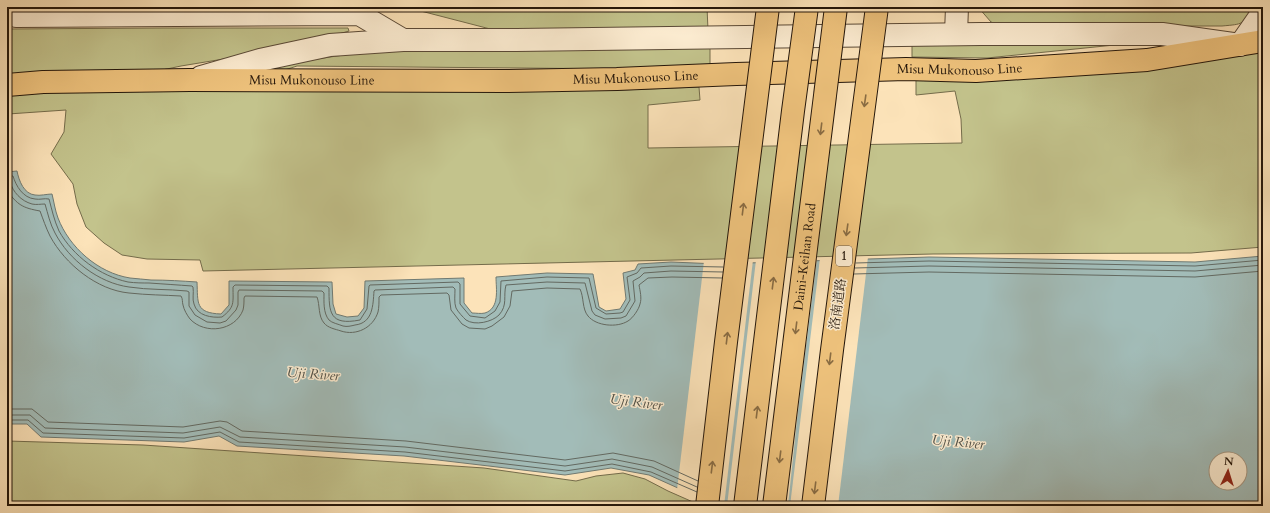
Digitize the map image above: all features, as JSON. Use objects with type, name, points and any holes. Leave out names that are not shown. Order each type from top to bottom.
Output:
[{"type":"main road","points":[[707,506],[768,7]]},
{"type":"main road","points":[[745,506],[807,7]]},
{"type":"main road","name":"Daini-Keihan Road","points":[[774,506],[836,7]]},
{"type":"main road","name":"洛南道路","points":[[813,506],[877,7]]},
{"type":"main road","name":"Misu Mukonouso Line","points":[[7,85],[51,82],[190,80],[610,80],[736,74],[906,69],[976,71],[1147,60],[1263,41]]},
{"type":"street","points":[[956,34],[957,7]]},
{"type":"street","points":[[190,80],[260,60],[330,45],[403,40],[517,40],[956,34],[1162,34],[1240,45],[1263,12]]},
{"type":"street","points":[[16,16],[359,14],[403,40]]},
{"type":"green space","points":[[430,7],[707,7],[708,30],[498,31],[413,9]]},
{"type":"green space","points":[[978,7],[1254,7],[1247,17],[1239,24],[1222,26],[1003,26],[991,22]]},
{"type":"green space","points":[[348,28],[349,31],[322,39],[254,54],[148,73],[7,76],[7,29]]},
{"type":"green space","points":[[912,42],[1144,42],[987,58],[912,57]]},
{"type":"green space","points":[[710,47],[710,65],[631,69],[297,66],[266,76],[250,73],[318,59],[386,50]]},
{"type":"green space","points":[[1263,47],[1263,247],[1191,253],[933,254],[203,271],[200,260],[147,259],[122,255],[104,243],[86,227],[77,204],[73,184],[51,154],[64,132],[66,110],[8,114],[7,92],[79,88],[621,90],[699,87],[700,100],[648,105],[648,148],[962,143],[961,119],[955,91],[916,95],[916,78]]},
{"type":"green space","points":[[7,441],[143,445],[484,468],[576,481],[596,476],[623,473],[645,479],[702,506],[7,506]]},
{"type":"water","name":"Uji River","points":[[17,171],[19,179],[25,190],[31,194],[52,194],[57,215],[69,239],[86,257],[96,264],[107,271],[130,278],[197,282],[198,301],[202,309],[206,312],[221,314],[229,305],[229,281],[332,282],[333,304],[336,314],[347,317],[358,316],[364,308],[365,281],[464,278],[464,303],[472,313],[485,313],[490,311],[495,303],[496,277],[547,273],[593,274],[599,307],[606,311],[620,309],[626,299],[623,273],[635,270],[638,264],[671,262],[718,264],[929,257],[1195,262],[1263,256],[1263,506],[718,506],[649,475],[611,468],[565,475],[404,456],[237,446],[219,436],[184,442],[41,437],[27,424],[7,424],[7,172]]},
{"type":"pier","points":[[868,257],[838,506],[790,506],[820,258]]},
{"type":"pier","points":[[817,258],[788,506],[727,506],[756,260]]},
{"type":"pier","points":[[753,260],[724,506],[713,506],[677,490],[704,261]]}]
